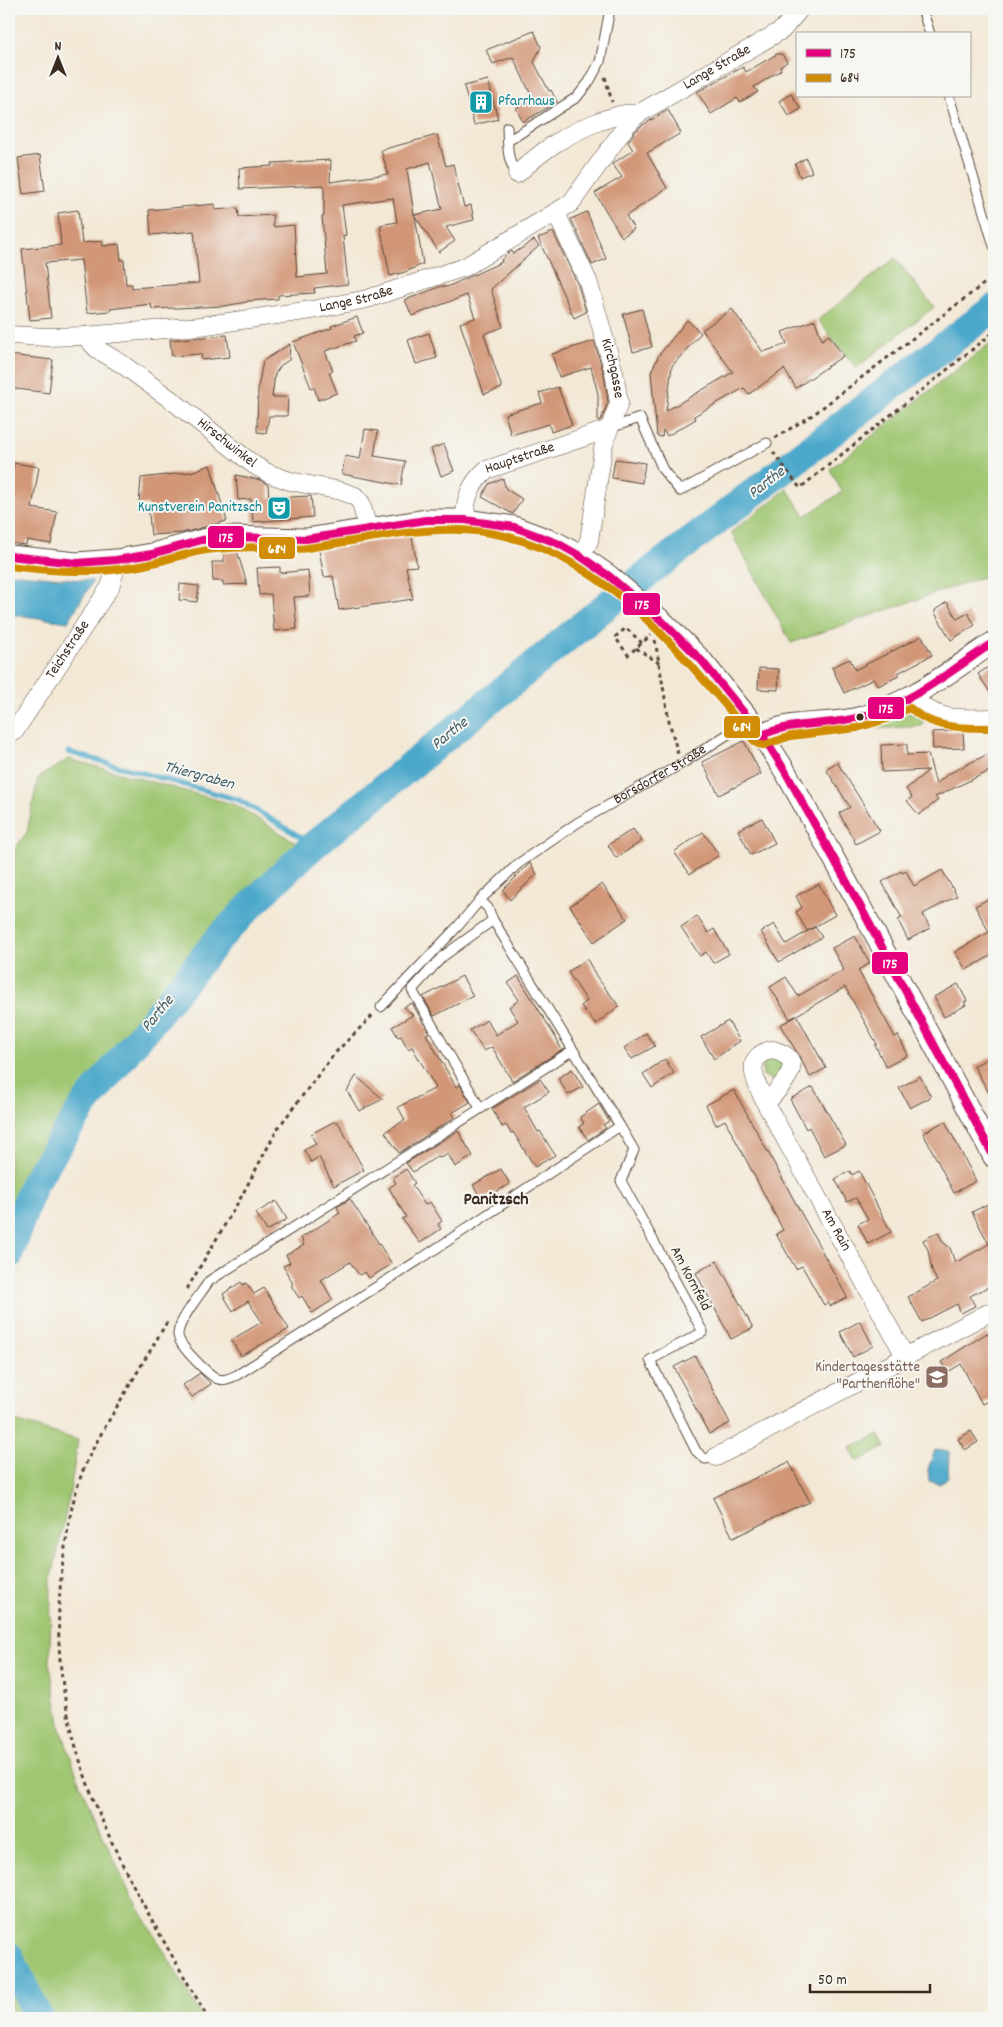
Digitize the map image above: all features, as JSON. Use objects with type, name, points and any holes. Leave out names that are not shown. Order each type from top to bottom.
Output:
[{"type":"street","name":"Lange Straße","points":[[9,334],[47,337],[85,336],[200,326],[337,306],[367,299],[465,267],[571,203],[626,126],[638,114],[782,30],[796,13]]},
{"type":"street","name":"Lange Straße","points":[[517,174],[551,145],[570,134],[628,112],[638,114]]},
{"type":"street","name":"Kirchgasse","points":[[556,213],[588,281],[614,372],[619,403],[604,442],[589,541],[580,556]]},
{"type":"street","name":"Hirschwinkel","points":[[85,336],[97,350],[122,364],[174,402],[254,465],[270,474],[290,481],[355,496],[361,503],[368,529]]},
{"type":"street","name":"Hauptstraße","points":[[465,520],[468,494],[475,480],[486,470],[610,429]]},
{"type":"street","points":[[9,556],[77,563],[116,560],[152,554],[202,540],[229,538],[306,539],[426,520],[465,520],[514,527],[557,543],[580,556],[610,576],[663,622],[702,661],[756,728],[785,771],[859,904],[994,1157]]},
{"type":"street","name":"Teichstraße","points":[[9,729],[14,732],[110,587],[116,560]]},
{"type":"street","points":[[756,728],[832,723],[861,718],[888,709],[994,642]]},
{"type":"street","points":[[911,696],[921,706],[944,717],[994,718]]},
{"type":"street","name":"Am Rain","points":[[766,1104],[905,1356]]},
{"type":"street","points":[[716,1457],[994,1310]]},
{"type":"lane","points":[[508,142],[577,96],[589,82],[600,62],[610,9]]},
{"type":"lane","points":[[922,9],[929,32]]},
{"type":"lane","points":[[950,98],[994,246]]},
{"type":"lane","name":"Lange Straße","points":[[507,127],[509,158],[517,174]]},
{"type":"lane","points":[[610,429],[640,418],[663,470],[680,491],[767,443]]},
{"type":"lane","name":"Borsdorfer Straße","points":[[382,1007],[480,900],[518,864],[543,845],[577,822],[683,763],[756,728]]},
{"type":"lane","points":[[480,900],[488,908],[493,920],[620,1126],[420,1260],[236,1375],[225,1380],[217,1378],[178,1342],[177,1333],[182,1321],[209,1281],[573,1050]]},
{"type":"lane","points":[[480,1108],[412,990],[442,957],[493,920]]},
{"type":"lane","name":"Am Kornfeld","points":[[620,1126],[634,1150],[621,1181],[703,1332],[650,1360],[696,1451],[705,1459],[716,1457]]},
{"type":"path","points":[[600,62],[613,105]]},
{"type":"path","points":[[767,443],[814,414],[994,276]]},
{"type":"path","points":[[775,454],[800,488],[994,332]]},
{"type":"path","points":[[642,643],[626,628],[615,637],[628,655],[654,634],[671,730],[675,747],[683,763]]},
{"type":"path","points":[[636,648],[659,663]]},
{"type":"path","points":[[186,1290],[240,1199],[278,1128],[334,1054],[382,1007]]},
{"type":"path","points":[[171,1315],[95,1445],[78,1484],[68,1527],[61,1574],[58,1616],[60,1671],[66,1708],[79,1760],[92,1800],[110,1843],[144,1907],[208,2018]]},
{"type":"green space","points":[[895,258],[934,307],[856,368],[818,320]]},
{"type":"green space","points":[[994,340],[994,573],[791,643],[731,532],[787,489],[805,516],[842,492],[830,469]]},
{"type":"green space","points":[[907,712],[924,719],[922,726],[876,729],[874,724]]},
{"type":"green space","points":[[69,759],[236,805],[303,847],[202,945],[84,1092],[26,1183],[9,1225],[9,857],[27,832],[38,778]]},
{"type":"green space","points":[[779,1057],[785,1070],[776,1080],[771,1080],[763,1075],[762,1062]]},
{"type":"green space","points":[[9,1419],[78,1440],[70,1493],[51,1582],[50,1666],[61,1729],[81,1787],[126,1886],[203,2018],[48,2018],[9,1935]]},
{"type":"green space","points":[[879,1434],[886,1447],[857,1462],[850,1448]]},
{"type":"green space","points":[[9,1973],[31,2018],[9,2018]]},
{"type":"water","points":[[9,573],[93,581],[68,622],[9,614]]},
{"type":"water","points":[[935,1450],[949,1452],[948,1477],[940,1484],[929,1481],[928,1469]]},
{"type":"building","points":[[534,31],[541,47],[534,62],[557,102],[523,122],[516,108],[533,99],[513,57],[493,64],[486,50]]},
{"type":"building","points":[[777,54],[782,54],[787,62],[780,67],[781,70],[754,87],[758,92],[740,102],[737,98],[711,114],[697,92],[743,67],[746,72]]},
{"type":"building","name":"Pfarrhaus","points":[[488,80],[498,119],[474,125],[464,86]]},
{"type":"building","points":[[791,94],[801,109],[789,116],[779,101]]},
{"type":"building","points":[[668,110],[681,133],[647,153],[667,188],[626,216],[634,229],[622,237],[595,193],[622,177],[612,164],[633,150],[628,142],[634,133],[641,126]]},
{"type":"building","points":[[437,135],[446,166],[453,164],[464,207],[471,205],[474,220],[446,227],[455,241],[439,252],[415,216],[423,264],[390,276],[380,225],[397,222],[393,198],[342,205],[346,235],[343,236],[348,284],[314,288],[315,293],[278,295],[278,299],[247,301],[224,306],[152,309],[151,304],[87,313],[81,260],[45,263],[51,318],[30,320],[22,249],[61,245],[58,213],[78,210],[82,243],[103,241],[103,246],[119,244],[121,260],[124,260],[126,284],[132,284],[132,288],[199,283],[194,231],[151,235],[149,210],[215,204],[215,210],[238,208],[239,217],[273,215],[273,227],[294,225],[297,277],[327,274],[322,216],[324,216],[324,185],[240,189],[239,168],[272,166],[272,163],[331,160],[330,182],[388,174],[381,150]],"holes":[[[430,162],[442,209],[414,215],[407,169]]]},
{"type":"building","points":[[40,155],[45,191],[23,194],[18,158]]},
{"type":"building","points":[[806,158],[812,172],[800,177],[795,164]]},
{"type":"building","points":[[587,212],[606,259],[592,265],[571,219]]},
{"type":"building","points":[[553,232],[578,285],[586,312],[574,318],[538,238]]},
{"type":"building","points":[[534,240],[539,246],[491,289],[503,327],[484,334],[502,388],[484,394],[460,323],[475,318],[467,295],[412,316],[405,300],[442,286],[447,287],[502,262],[501,260],[508,253],[512,251],[513,254]]},
{"type":"building","points":[[642,309],[652,347],[633,352],[623,314]]},
{"type":"building","points":[[732,309],[763,352],[787,344],[782,332],[815,320],[822,340],[829,335],[843,356],[796,388],[784,369],[749,394],[744,388],[694,416],[696,419],[667,436],[663,430],[662,437],[657,436],[651,372],[659,355],[687,320],[701,333],[672,366],[666,411],[733,372],[702,330]]},
{"type":"building","points":[[357,317],[363,333],[354,336],[356,341],[325,351],[333,371],[329,372],[337,393],[318,400],[314,387],[311,388],[293,342]]},
{"type":"building","points":[[429,333],[437,358],[416,364],[408,340]]},
{"type":"building","points":[[227,335],[230,357],[202,360],[201,354],[172,356],[170,340]]},
{"type":"building","points":[[594,341],[604,374],[608,402],[601,420],[598,421],[598,394],[591,367],[559,377],[552,354]]},
{"type":"building","points":[[290,344],[289,360],[281,365],[275,374],[272,397],[288,397],[287,416],[269,416],[266,433],[257,432],[258,388],[263,361]]},
{"type":"building","points":[[9,355],[53,360],[49,393],[9,388]]},
{"type":"building","points":[[558,387],[572,425],[551,432],[549,424],[511,435],[505,414],[542,403],[539,393]]},
{"type":"building","points":[[365,429],[378,431],[374,456],[405,461],[401,485],[342,474],[345,456],[360,459]]},
{"type":"building","points":[[444,444],[454,471],[441,476],[431,449]]},
{"type":"building","points":[[615,459],[645,463],[642,483],[612,478]]},
{"type":"building","points":[[14,463],[39,467],[32,508],[57,512],[51,544],[27,540],[26,545],[9,543],[9,491]]},
{"type":"building","points":[[210,465],[227,521],[182,533],[151,535],[148,504],[139,505],[141,478],[191,472]]},
{"type":"building","points":[[236,475],[260,480],[268,485],[269,498],[311,496],[313,517],[253,522],[251,499],[238,500]]},
{"type":"building","points":[[503,479],[506,489],[522,499],[513,514],[482,497],[489,484]]},
{"type":"building","points":[[412,536],[417,566],[406,567],[413,599],[339,610],[333,576],[324,577],[319,550]]},
{"type":"building","points":[[237,551],[247,584],[223,585],[223,581],[213,581],[212,562],[224,562],[224,552]]},
{"type":"building","points":[[280,567],[280,573],[308,570],[310,596],[294,597],[297,629],[274,631],[271,594],[259,595],[257,568]]},
{"type":"building","points":[[180,584],[199,586],[197,602],[179,600]]},
{"type":"building","points":[[947,602],[957,619],[968,613],[975,625],[951,640],[935,613],[935,610]]},
{"type":"building","points":[[922,636],[932,655],[898,673],[899,676],[878,686],[874,679],[844,693],[832,667],[850,659],[855,670]]},
{"type":"building","points":[[994,663],[994,698],[978,674]]},
{"type":"building","points":[[759,668],[779,669],[778,690],[758,689]]},
{"type":"building","points":[[963,731],[964,748],[933,749],[932,732]]},
{"type":"building","points":[[744,741],[761,774],[719,795],[702,762]]},
{"type":"building","points":[[907,744],[907,755],[928,754],[936,784],[948,774],[994,751],[994,769],[935,797],[938,800],[919,815],[907,801],[912,797],[906,789],[929,770],[882,772],[881,745]]},
{"type":"building","points":[[837,762],[880,831],[856,844],[839,813],[850,807],[826,769]]},
{"type":"building","points":[[762,818],[775,843],[751,855],[738,830]]},
{"type":"building","points":[[633,829],[642,841],[616,858],[608,845]]},
{"type":"building","points":[[703,832],[719,855],[690,874],[674,852]]},
{"type":"building","points":[[530,863],[537,874],[510,900],[503,890]]},
{"type":"building","points":[[942,870],[957,896],[923,914],[930,928],[908,940],[898,920],[902,918],[882,882],[901,871],[902,873],[906,871],[914,886]]},
{"type":"building","points":[[602,884],[627,919],[594,942],[570,906]]},
{"type":"building","points":[[819,884],[835,915],[807,931],[796,912],[802,908],[796,896]]},
{"type":"building","points":[[994,896],[994,954],[966,970],[955,952],[989,932],[975,906]]},
{"type":"building","points":[[697,916],[708,933],[714,929],[729,954],[713,963],[706,952],[700,956],[681,927]]},
{"type":"building","points":[[774,924],[786,944],[815,927],[822,937],[779,962],[761,932]]},
{"type":"building","points":[[855,936],[870,963],[858,970],[895,1037],[898,1035],[908,1055],[886,1067],[875,1045],[877,1044],[845,987],[790,1019],[770,987],[786,977],[798,996],[844,970],[832,948]]},
{"type":"building","points":[[587,959],[596,976],[619,1006],[596,1024],[581,1006],[587,1001],[568,972]]},
{"type":"building","points":[[462,976],[473,996],[434,1016],[423,997]]},
{"type":"building","points":[[518,976],[562,1050],[512,1081],[492,1047],[484,1051],[470,1030],[487,1020],[496,1035],[518,1021],[509,1007],[519,1000],[508,983]]},
{"type":"building","points":[[958,984],[967,1001],[964,1002],[966,1005],[944,1017],[934,997]]},
{"type":"building","points":[[412,1003],[429,1033],[426,1034],[456,1087],[460,1085],[470,1102],[452,1113],[455,1117],[399,1153],[385,1132],[405,1120],[398,1107],[436,1088],[412,1047],[408,1049],[401,1036],[398,1037],[392,1027],[413,1015],[404,1007]]},
{"type":"building","points":[[797,1016],[826,1068],[810,1077],[780,1025]]},
{"type":"building","points":[[728,1021],[740,1041],[714,1059],[701,1037]]},
{"type":"building","points":[[646,1033],[655,1046],[632,1059],[624,1048]]},
{"type":"building","points":[[994,1055],[994,1102],[974,1066]]},
{"type":"building","points":[[665,1059],[674,1073],[652,1088],[643,1074]]},
{"type":"building","points":[[572,1069],[583,1087],[568,1095],[558,1078]]},
{"type":"building","points":[[356,1076],[383,1099],[359,1111],[347,1091]]},
{"type":"building","points":[[920,1076],[931,1097],[910,1108],[899,1088]]},
{"type":"building","points":[[540,1079],[549,1092],[524,1107],[538,1132],[540,1131],[555,1155],[535,1167],[513,1132],[511,1133],[506,1125],[502,1127],[492,1109]]},
{"type":"building","points":[[813,1087],[846,1145],[824,1156],[809,1127],[806,1129],[790,1099]]},
{"type":"building","points":[[734,1090],[847,1297],[830,1306],[828,1302],[824,1305],[802,1266],[796,1269],[776,1234],[783,1230],[725,1120],[716,1125],[706,1105]]},
{"type":"building","points":[[599,1104],[609,1121],[603,1125],[606,1128],[588,1140],[579,1127],[584,1123],[580,1117]]},
{"type":"building","points":[[945,1121],[976,1181],[954,1193],[923,1133]]},
{"type":"building","points":[[333,1122],[338,1122],[364,1170],[334,1186],[319,1157],[311,1162],[304,1150],[316,1144],[311,1134]]},
{"type":"building","points":[[458,1131],[473,1156],[455,1167],[448,1154],[440,1158],[438,1156],[413,1172],[406,1163]]},
{"type":"building","points":[[406,1169],[415,1183],[412,1185],[425,1205],[430,1202],[442,1221],[438,1224],[441,1229],[420,1243],[402,1219],[406,1217],[389,1188],[396,1183],[393,1178]]},
{"type":"building","points":[[501,1169],[510,1184],[482,1200],[473,1185]]},
{"type":"building","points":[[850,1171],[852,1175],[859,1171],[891,1232],[868,1244],[858,1224],[868,1219],[856,1198],[847,1202],[835,1179]]},
{"type":"building","points":[[350,1199],[392,1264],[369,1278],[365,1272],[359,1275],[350,1262],[321,1280],[333,1300],[312,1313],[302,1296],[299,1298],[292,1287],[292,1282],[283,1266],[290,1263],[286,1255],[304,1245],[301,1238],[340,1213],[337,1207]]},
{"type":"building","points":[[276,1201],[287,1219],[267,1231],[256,1213]]},
{"type":"building","points":[[990,1203],[994,1211],[994,1284],[970,1296],[975,1306],[961,1313],[957,1304],[922,1322],[908,1297],[937,1281],[932,1271],[928,1250],[923,1240],[938,1232],[943,1242],[950,1248],[955,1263],[989,1244],[972,1212]]},
{"type":"building","points":[[717,1261],[753,1328],[731,1339],[696,1273]]},
{"type":"building","points":[[241,1282],[243,1285],[246,1283],[254,1294],[264,1288],[289,1329],[241,1356],[231,1340],[262,1322],[248,1301],[233,1311],[225,1298],[223,1294]]},
{"type":"building","points":[[860,1321],[873,1346],[853,1357],[840,1332]]},
{"type":"building","points":[[987,1333],[994,1347],[994,1398],[982,1404],[961,1364],[948,1372],[941,1362]]},
{"type":"building","points":[[695,1356],[730,1423],[709,1434],[674,1367]]},
{"type":"building","points":[[200,1373],[211,1384],[192,1397],[183,1385]]},
{"type":"building","points":[[971,1431],[978,1442],[965,1450],[958,1439]]},
{"type":"building","points":[[789,1462],[810,1502],[733,1538],[713,1498]]},
{"type":"waterway","name":"Parthe","points":[[9,1255],[33,1184],[84,1105],[220,937],[266,890],[314,845],[612,601],[994,308]]},
{"type":"waterway","name":"Thiergraben","points":[[68,752],[239,800],[314,845]]},
{"type":"waterway","name":"Parthe","points":[[9,1956],[39,2018]]},
{"type":"transit line","name":"175","points":[[9,556],[77,563],[116,560],[152,554],[202,540],[229,537],[306,539],[426,520],[465,520],[514,527],[557,543],[580,556],[609,576],[663,622],[702,661],[762,735],[785,771],[859,904],[994,1157]]},
{"type":"transit line","name":"684","points":[[9,566],[87,571],[118,569],[216,549],[255,547],[301,549],[414,532],[479,531],[511,537],[545,549],[580,568],[615,592],[679,652],[750,737],[758,744],[764,745],[791,736],[857,728],[887,719],[910,708],[919,715],[939,724],[994,728]]},
{"type":"transit line","name":"175","points":[[762,735],[786,728],[848,720],[896,704],[930,686],[994,642]]},
{"type":"place","name":"Pfarrhaus","points":[[481,102]]},
{"type":"place","name":"Kunstverein Panitzsch","points":[[279,508]]},
{"type":"place","name":"Kindertagesstätte \"Parthenflöhe\"","points":[[937,1377]]},
{"type":"district","name":"Panitzsch","points":[[496,1200]]}]
